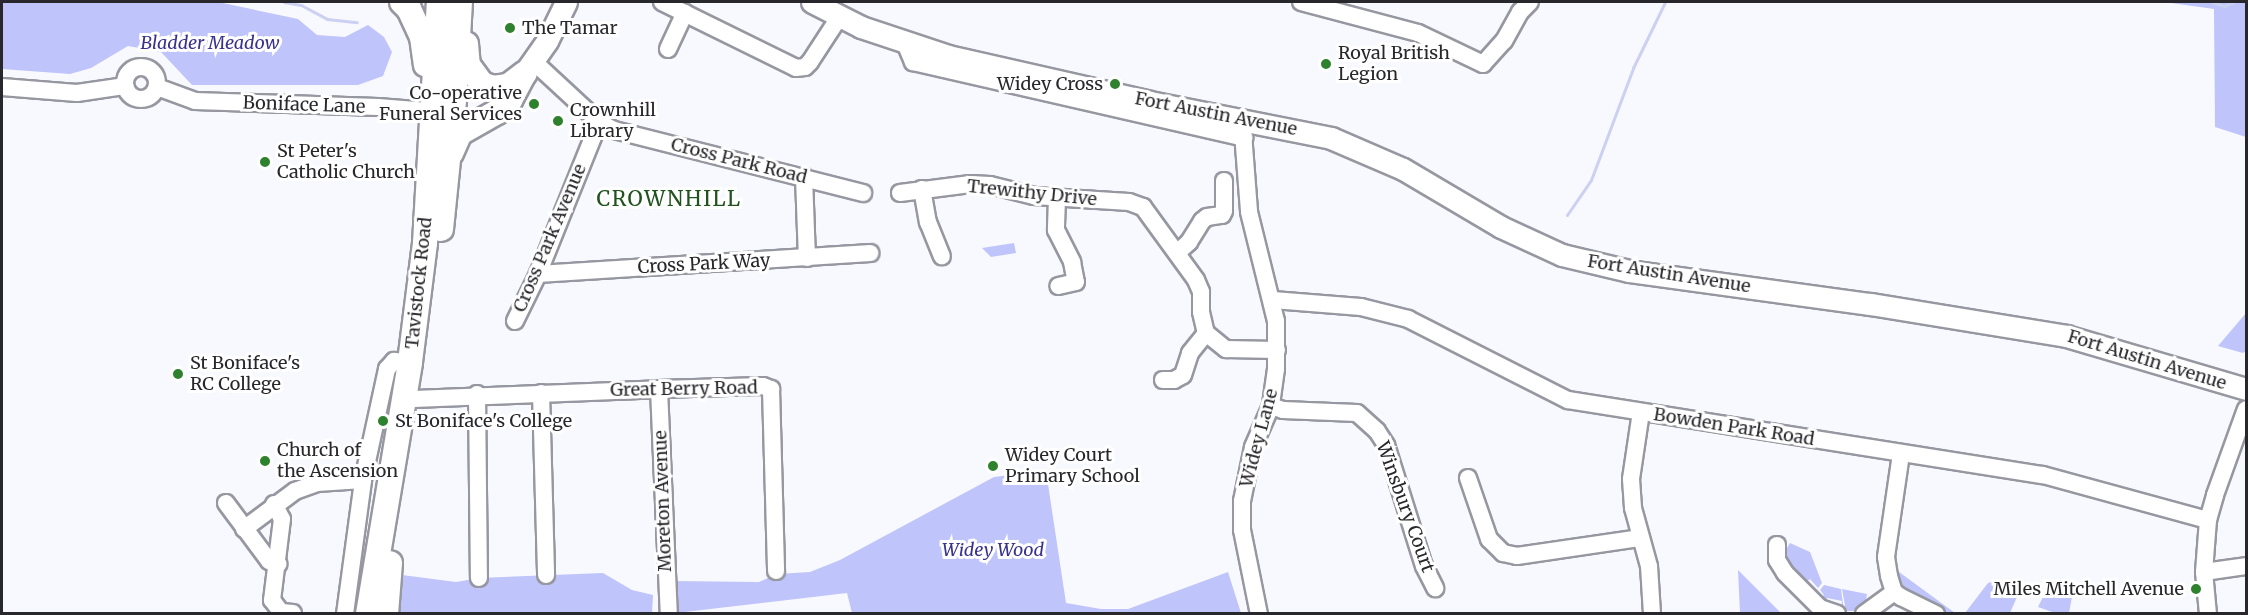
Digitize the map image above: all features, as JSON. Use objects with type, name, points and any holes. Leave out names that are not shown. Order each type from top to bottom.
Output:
[{"type":"highway","points":[[402,2],[409,9],[422,37],[427,91],[439,110]]},
{"type":"highway","name":"Tavistock Road","points":[[414,365],[439,110],[440,2]]},
{"type":"highway","points":[[461,2],[468,65],[477,80],[493,88],[508,86],[529,67]]},
{"type":"highway","name":"Tavistock Road","points":[[414,365],[438,252],[450,155],[439,110],[461,2]]},
{"type":"highway","points":[[450,155],[460,134],[497,112],[510,100],[529,67]]},
{"type":"highway","points":[[386,614],[414,399],[414,365]]},
{"type":"highway","points":[[368,614],[414,365]]},
{"type":"main road","points":[[529,67],[547,41],[566,2]]},
{"type":"main road","name":"Fort Austin Avenue","points":[[812,2],[861,27],[969,62],[1243,129],[1331,138],[1403,169],[1501,227],[1562,255],[1629,272],[1871,304],[2066,336],[2247,389]]},
{"type":"main road","name":"Fort Austin Avenue","points":[[821,2],[840,16]]},
{"type":"street","points":[[662,2],[796,68],[805,67],[810,62],[840,16]]},
{"type":"street","points":[[1301,2],[1357,8],[1418,33],[1483,64],[1504,41],[1520,12],[1530,2]]},
{"type":"street","points":[[668,49],[685,13]]},
{"type":"street","name":"Boniface Lane","points":[[125,86],[126,77],[131,70],[144,67],[155,74],[157,87],[195,101],[439,110]]},
{"type":"street","name":"Cross Park Road","points":[[529,67],[599,122],[614,130],[863,193]]},
{"type":"street","points":[[2,87],[77,93],[125,86],[128,94],[140,100],[153,95],[157,87]]},
{"type":"street","name":"Cross Park Avenue","points":[[515,321],[538,274],[599,122]]},
{"type":"street","name":"Widey Lane","points":[[1243,129],[1249,212],[1273,300],[1277,350],[1271,406],[1253,447],[1242,501],[1242,530],[1259,614]]},
{"type":"street","points":[[804,177],[807,258]]},
{"type":"street","points":[[1178,252],[1189,242],[1202,221],[1221,215],[1224,211],[1224,180]]},
{"type":"street","name":"Trewithy Drive","points":[[900,193],[970,183],[1057,198],[1129,201],[1143,207],[1178,252],[1199,286],[1206,333]]},
{"type":"street","points":[[922,189],[928,222],[942,256]]},
{"type":"street","points":[[1057,198],[1056,230],[1072,261],[1076,282],[1058,286]]},
{"type":"street","name":"Cross Park Way","points":[[538,274],[870,253]]},
{"type":"street","name":"Bowden Park Road","points":[[1273,300],[1361,307],[1388,312],[1408,319],[1568,400],[2043,475],[2208,520]]},
{"type":"street","points":[[1163,380],[1186,381],[1190,353],[1206,333],[1226,349],[1277,350]]},
{"type":"street","name":"Tavistock Road","points":[[345,614],[363,480],[387,369],[394,361],[414,365]]},
{"type":"street","name":"Great Berry Road","points":[[414,399],[477,394],[763,386],[771,389],[776,571]]},
{"type":"street","name":"Moreton Avenue","points":[[659,389],[669,614]]},
{"type":"street","points":[[541,393],[546,574]]},
{"type":"street","points":[[477,394],[479,578]]},
{"type":"street","name":"Winsbury Court","points":[[1271,406],[1283,410],[1357,413],[1377,431],[1386,445],[1424,566],[1435,588]]},
{"type":"street","points":[[2208,614],[2204,573],[2208,520],[2214,495],[2247,409]]},
{"type":"street","points":[[1641,412],[1630,479],[1633,508],[1649,567],[1652,614]]},
{"type":"street","points":[[1901,454],[1886,557],[1894,592],[1936,614]]},
{"type":"street","points":[[1468,478],[1489,539],[1503,553],[1517,556],[1641,538]]},
{"type":"street","points":[[244,529],[274,504],[295,491],[317,483],[363,480]]},
{"type":"street","points":[[226,503],[269,561],[279,564]]},
{"type":"street","points":[[274,504],[282,519],[279,564],[272,600],[281,612],[293,613]]},
{"type":"street","points":[[1777,546],[1777,560],[1785,573],[1820,608],[1837,614]]},
{"type":"street","points":[[2204,573],[2247,566]]},
{"type":"street","points":[[1864,614],[1894,592]]},
{"type":"green space","name":"Bladder Meadow","points":[[2,2],[218,2],[298,19],[317,35],[345,37],[368,25],[384,37],[392,52],[383,76],[358,85],[192,85],[161,52],[128,46],[91,68],[70,74],[2,69]]},
{"type":"green space","points":[[2164,2],[2246,2],[2246,137],[2215,127],[2214,9]]},
{"type":"green space","points":[[1014,243],[1016,253],[991,257],[982,248]]},
{"type":"green space","points":[[2246,313],[2246,351],[2243,353],[2218,346]]},
{"type":"green space","name":"Widey Wood","points":[[1046,471],[1066,603],[1101,609],[1128,609],[1228,572],[1241,613],[852,613],[847,593],[676,613],[673,581],[759,582],[777,574],[810,572],[840,560],[994,477]]},
{"type":"green space","points":[[1790,543],[1810,552],[1822,583],[1818,588],[1810,579],[1803,585],[1787,568],[1784,553]]},
{"type":"green space","points":[[1895,569],[1955,613],[1946,613],[1904,595]]},
{"type":"green space","points":[[1738,570],[1781,613],[1740,613]]},
{"type":"green space","points":[[603,573],[632,590],[653,595],[652,613],[393,614],[402,575],[456,582],[479,578]]},
{"type":"green space","points":[[1992,582],[2017,597],[2010,613],[1965,613],[1988,583]]},
{"type":"green space","points":[[1824,585],[1841,589],[1844,611],[1841,610],[1842,601],[1827,598],[1824,606],[1817,601],[1824,595],[1820,590]]},
{"type":"green space","points":[[2048,587],[2072,597],[2069,613],[2055,613],[2038,607]]},
{"type":"green space","points":[[1842,589],[1867,594],[1865,608],[1846,611]]},
{"type":"waterway","points":[[284,2],[301,5],[327,19],[357,22]]},
{"type":"waterway","points":[[1567,215],[1591,180],[1633,68],[1665,2]]},
{"type":"waterway","points":[[2212,2],[2224,6],[2234,2]]},
{"type":"place","name":"The Tamar","points":[[510,28]]},
{"type":"place","name":"Royal British Legion","points":[[1326,64]]},
{"type":"place","name":"Widey Cross","points":[[1115,84]]},
{"type":"place","name":"Co-operative Funeral Services","points":[[534,104]]},
{"type":"place","name":"Crownhill Library","points":[[558,121]]},
{"type":"place","name":"St Peter's Catholic Church","points":[[265,162]]},
{"type":"place","name":"St Boniface's RC College","points":[[178,374]]},
{"type":"place","name":"St Boniface's College","points":[[383,421]]},
{"type":"place","name":"Church of the Ascension","points":[[265,461]]},
{"type":"place","name":"Widey Court Primary School","points":[[993,466]]},
{"type":"place","name":"Miles Mitchell Avenue","points":[[2196,589]]},
{"type":"district","name":"CROWNHILL","points":[[669,199]]}]
